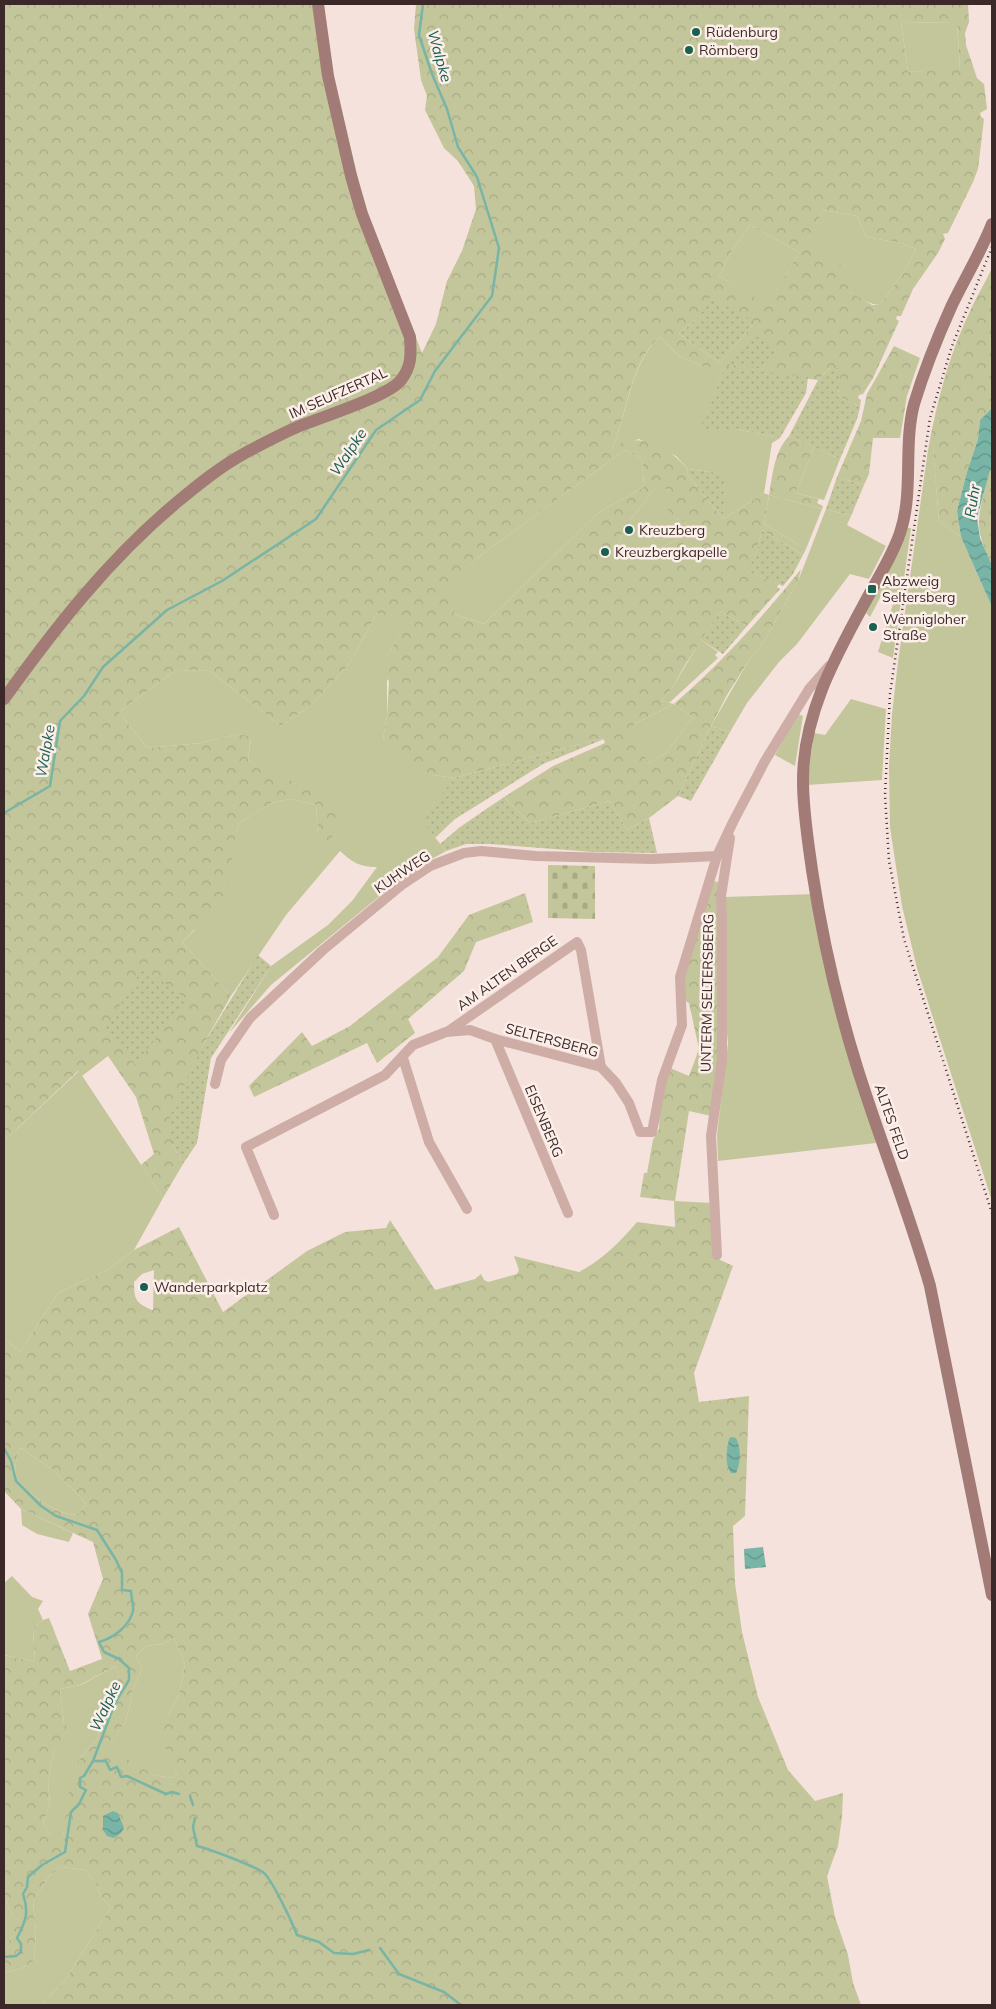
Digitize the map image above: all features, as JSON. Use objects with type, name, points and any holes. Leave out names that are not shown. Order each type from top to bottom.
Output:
[{"type":"main road","name":"IM SEUFZERTAL","points":[[4,699],[72,608],[115,559],[152,523],[207,477],[246,452],[294,429],[395,388],[408,369],[412,358],[410,337],[362,214],[351,176],[328,76],[318,4]]},
{"type":"main road","points":[[835,658],[886,565],[900,534],[906,507],[910,429],[914,405],[952,306],[980,254],[992,224]]},
{"type":"main road","name":"ALTES FELD","points":[[835,658],[813,709],[803,778],[804,815],[815,894],[832,976],[858,1070],[916,1238],[930,1286],[992,1595]]},
{"type":"street","points":[[717,856],[765,761],[800,704],[835,658]]},
{"type":"street","points":[[800,704],[813,709]]},
{"type":"street","name":"UNTERM SELTERSBERG","points":[[717,1255],[711,1136],[722,1060],[721,896],[733,822]]},
{"type":"street","name":"KUHWEG","points":[[215,1084],[221,1060],[250,1018],[323,950],[403,884],[430,866],[464,853],[481,851],[536,856],[652,859],[717,856]]},
{"type":"street","name":"SELTERSBERG","points":[[274,1215],[246,1147],[385,1075],[403,1058],[413,1045],[446,1032],[470,1030],[495,1039],[601,1067],[616,1083],[629,1103],[640,1132],[652,1132],[662,1080],[682,1025],[680,977],[717,856]]},
{"type":"street","name":"AM ALTEN BERGE","points":[[446,1032],[577,942],[582,950],[601,1067]]},
{"type":"street","name":"EISENBERG","points":[[495,1039],[568,1213]]},
{"type":"street","points":[[403,1058],[429,1142],[467,1209]]},
{"type":"green space","points":[[4,4],[323,4],[332,71],[365,207],[422,353],[436,324],[447,281],[462,251],[476,209],[474,186],[458,161],[444,148],[425,110],[427,96],[421,80],[414,29],[416,4],[968,4],[969,22],[965,33],[966,45],[977,78],[984,84],[987,109],[980,113],[984,119],[978,169],[948,233],[943,234],[945,239],[938,253],[913,289],[901,316],[897,316],[896,319],[899,321],[873,378],[863,394],[859,395],[858,398],[861,400],[860,407],[838,396],[840,368],[830,368],[818,380],[701,366],[679,356],[660,337],[642,359],[636,373],[613,447],[633,440],[644,441],[663,448],[688,469],[687,474],[723,519],[764,493],[769,495],[764,524],[806,549],[803,555],[762,530],[757,551],[748,571],[779,584],[777,587],[780,589],[747,626],[720,612],[672,688],[661,701],[674,704],[708,672],[771,605],[801,569],[798,581],[763,643],[749,660],[727,695],[678,796],[649,818],[627,830],[610,801],[530,823],[504,797],[553,766],[605,743],[603,738],[454,778],[433,775],[412,765],[383,739],[387,716],[389,681],[383,675],[387,657],[405,623],[377,613],[349,664],[313,704],[281,726],[210,671],[176,670],[119,712],[147,748],[201,743],[238,734],[251,737],[248,761],[313,791],[342,807],[326,855],[318,835],[316,805],[290,799],[271,803],[239,823],[225,892],[212,911],[182,942],[231,996],[203,1045],[172,1144],[183,1164],[163,1198],[141,1165],[154,1154],[136,1097],[108,1056],[82,1076],[78,1071],[4,1141]],"holes":[[[901,22],[957,23],[960,69],[908,72]],[[823,210],[857,216],[866,237],[901,243],[916,249],[905,270],[880,305],[872,305],[850,292],[844,267],[805,248]],[[750,225],[799,252],[768,305],[719,276],[731,252]],[[700,316],[755,322],[720,363],[679,334]],[[625,450],[642,459],[644,487],[598,513],[484,624],[453,614],[461,601],[442,590],[481,555]],[[670,490],[670,497],[666,507],[673,517],[686,523],[682,538],[634,559],[618,559],[624,529],[652,491]],[[674,704],[693,717],[666,753],[649,763],[633,740],[634,724]]]},
{"type":"green space","points":[[901,22],[957,23],[960,70],[908,72]]},
{"type":"green space","points":[[823,210],[857,216],[866,237],[901,243],[916,249],[905,270],[880,305],[870,303],[849,291],[804,248]]},
{"type":"green space","points":[[750,225],[799,252],[768,306],[719,276],[731,252]]},
{"type":"green space","points":[[992,268],[992,408],[980,420],[978,439],[957,511],[961,537],[939,521],[933,448],[928,450],[935,414],[950,360],[973,304]]},
{"type":"green space","points":[[710,297],[755,322],[720,363],[679,334],[700,316]]},
{"type":"green space","points":[[754,335],[778,349],[765,369],[726,364]]},
{"type":"green space","points":[[660,337],[679,356],[701,366],[725,367],[701,429],[736,429],[780,438],[772,443],[764,493],[723,519],[725,474],[688,469],[676,456],[639,439],[613,447],[636,374],[650,347]]},
{"type":"green space","points":[[894,346],[920,358],[907,396],[900,438],[873,438],[869,474],[864,485],[837,477],[861,421],[867,394]]},
{"type":"green space","points":[[725,367],[808,377],[806,393],[780,438],[736,429],[700,429]]},
{"type":"green space","points":[[830,368],[841,368],[838,396],[860,407],[857,419],[840,459],[789,436],[818,380]]},
{"type":"green space","points":[[789,436],[814,447],[796,493],[819,499],[817,503],[823,506],[822,509],[769,495],[777,456]]},
{"type":"green space","points":[[814,447],[840,459],[824,500],[796,493]]},
{"type":"green space","points":[[933,447],[939,521],[961,537],[992,607],[992,1201],[917,968],[902,906],[890,827],[889,767],[892,714],[928,450]]},
{"type":"green space","points":[[625,450],[642,459],[644,487],[598,513],[484,624],[453,614],[441,590],[481,555]]},
{"type":"green space","points":[[992,467],[992,565],[979,530],[979,515],[988,476]]},
{"type":"green space","points":[[688,469],[726,474],[723,519],[687,474]]},
{"type":"green space","points":[[837,477],[864,485],[851,516],[826,509]]},
{"type":"green space","points":[[670,490],[673,517],[686,523],[682,538],[634,559],[618,559],[624,529],[652,491]]},
{"type":"green space","points":[[769,495],[822,509],[806,549],[764,524]]},
{"type":"green space","points":[[826,509],[851,516],[847,525],[886,546],[869,579],[850,574],[797,644],[779,662],[747,703],[730,732],[711,726],[749,660],[763,643],[798,581]]},
{"type":"green space","points":[[907,528],[911,528],[893,658],[878,652],[895,598],[882,594],[870,617],[866,613]]},
{"type":"green space","points":[[762,530],[803,555],[793,574],[783,586],[747,571],[757,551]]},
{"type":"green space","points":[[720,612],[747,626],[723,654],[701,640]]},
{"type":"green space","points":[[377,613],[406,622],[387,657],[387,716],[383,739],[433,775],[454,778],[441,797],[433,835],[446,851],[409,872],[271,985],[229,1033],[271,966],[328,925],[352,901],[377,867],[356,863],[340,851],[286,915],[231,996],[182,942],[194,931],[234,840],[239,823],[271,803],[290,799],[316,805],[318,835],[342,807],[248,761],[251,738],[238,734],[201,743],[147,748],[119,712],[176,670],[210,671],[281,726],[313,704],[349,664]]},
{"type":"green space","points":[[701,640],[718,652],[715,655],[718,658],[669,703],[661,701],[672,688]]},
{"type":"green space","points":[[851,699],[886,709],[882,780],[807,785],[814,733],[825,735]]},
{"type":"green space","points":[[674,704],[693,717],[666,753],[649,763],[632,740],[634,724]]},
{"type":"green space","points":[[798,714],[803,716],[795,766],[775,755]]},
{"type":"green space","points":[[711,726],[730,732],[691,801],[678,796]]},
{"type":"green space","points":[[603,738],[543,764],[455,819],[435,838],[423,820],[454,778]]},
{"type":"green space","points":[[504,797],[530,823],[610,801],[627,830],[649,818],[657,853],[593,852],[489,844],[466,844],[446,851],[440,844],[460,827]]},
{"type":"green space","points":[[548,865],[595,866],[595,919],[548,918]]},
{"type":"green space","points":[[713,881],[718,882],[720,1051],[711,1116],[689,1111],[675,1201],[712,1203],[714,1257],[733,1266],[694,1373],[699,1402],[749,1396],[745,1516],[733,1526],[735,1583],[742,1632],[758,1697],[788,1770],[815,1801],[843,1793],[838,1846],[827,1876],[835,1917],[848,1955],[853,1983],[861,2005],[41,2005],[64,1982],[111,1907],[102,1898],[95,1882],[85,1870],[62,1867],[49,1876],[33,1901],[36,1933],[34,1961],[20,1969],[4,1973],[4,1946],[14,1935],[14,1917],[4,1896],[4,1655],[35,1662],[33,1628],[49,1618],[70,1671],[102,1659],[88,1614],[103,1579],[93,1542],[21,1509],[4,1491],[4,1338],[20,1352],[58,1293],[107,1270],[134,1250],[179,1227],[223,1312],[307,1251],[345,1232],[386,1228],[390,1220],[435,1290],[475,1279],[481,1274],[484,1280],[488,1282],[517,1274],[519,1270],[514,1256],[579,1272],[610,1250],[637,1222],[675,1227],[674,1201],[640,1197],[653,1140],[659,1129],[660,1104],[670,1068],[689,1076],[699,1049],[689,1003],[683,1000],[683,980]],"holes":[[[154,1270],[153,1310],[139,1303],[135,1297],[134,1282],[142,1274]],[[21,1448],[53,1470],[86,1503],[80,1512],[73,1515],[65,1513],[46,1504],[28,1491],[17,1477],[15,1469],[18,1453]],[[174,1638],[185,1664],[179,1695],[168,1715],[161,1738],[177,1774],[172,1778],[154,1775],[108,1747],[126,1721],[133,1689],[142,1669],[136,1656],[146,1646],[162,1644]],[[115,1666],[119,1676],[104,1704],[98,1738],[77,1762],[70,1785],[63,1836],[51,1836],[43,1823],[50,1804],[48,1782],[54,1749],[74,1732],[64,1724],[60,1689],[80,1685]]]},
{"type":"green space","points":[[525,893],[533,922],[476,942],[464,971],[408,1019],[415,1033],[377,1063],[367,1043],[254,1097],[249,1086],[302,1032],[312,1046],[350,1026],[438,957],[469,915]]},
{"type":"green space","points":[[815,894],[876,1143],[718,1161],[717,1135],[728,1043],[725,1014],[723,897]]},
{"type":"green space","points":[[258,955],[271,966],[211,1058],[197,1143],[183,1164],[172,1144],[170,1116],[203,1045]]},
{"type":"green space","points":[[143,968],[187,999],[135,1065],[106,1028]]},
{"type":"green space","points":[[79,1071],[163,1198],[134,1250],[107,1270],[58,1293],[20,1352],[4,1338],[4,1141]]},
{"type":"green space","points":[[21,1448],[53,1470],[86,1503],[80,1513],[74,1515],[56,1509],[37,1498],[22,1485],[18,1480],[15,1469],[18,1453]]},
{"type":"green space","points":[[21,1509],[73,1533],[69,1542],[37,1534],[22,1525]]},
{"type":"green space","points":[[12,1576],[32,1597],[43,1601],[38,1609],[43,1620],[33,1628],[35,1662],[4,1655],[4,1583]]},
{"type":"green space","points":[[174,1638],[185,1664],[179,1695],[168,1715],[173,1763],[177,1774],[172,1778],[154,1775],[107,1748],[126,1721],[133,1689],[142,1669],[136,1656],[146,1646],[162,1644]]},
{"type":"green space","points":[[115,1666],[119,1676],[104,1704],[98,1738],[77,1762],[63,1836],[51,1836],[43,1823],[50,1804],[48,1782],[54,1749],[64,1724],[60,1689],[81,1685]]},
{"type":"green space","points":[[62,1867],[85,1870],[95,1882],[102,1898],[111,1907],[64,1982],[41,2005],[4,2005],[4,1973],[20,1969],[34,1961],[36,1933],[33,1901],[49,1876]]},
{"type":"green space","points":[[4,1896],[14,1917],[14,1935],[4,1946]]},
{"type":"water","name":"Ruhr","points":[[992,408],[992,467],[977,518],[980,538],[992,565],[992,607],[961,537],[957,511],[978,439],[980,420]]},
{"type":"water","points":[[731,1437],[736,1438],[740,1451],[740,1460],[736,1473],[731,1473],[727,1461],[728,1443]]},
{"type":"water","points":[[763,1547],[766,1567],[745,1569],[744,1549]]},
{"type":"water","points":[[113,1811],[118,1813],[124,1828],[114,1838],[107,1836],[103,1830],[103,1816]]},
{"type":"waterway","name":"Walpke","points":[[4,813],[50,786],[60,721],[84,696],[103,667],[167,610],[222,581],[316,519],[376,430],[420,400],[435,371],[492,296],[499,248],[477,177],[458,147],[447,109],[432,74],[419,35],[423,4]]},
{"type":"waterway","name":"Walpke","points":[[4,1448],[11,1461],[16,1481],[41,1506],[56,1516],[97,1530],[122,1573],[122,1590],[131,1591],[133,1609],[131,1617],[124,1627],[115,1635],[99,1642],[104,1652],[119,1659],[129,1668],[129,1680],[115,1703],[93,1761],[84,1776],[80,1778],[80,1787],[86,1790],[79,1804],[71,1812],[65,1852],[42,1865],[28,1877],[27,1887],[23,1894],[26,1917],[17,1938],[21,1944],[21,1952],[16,1956],[4,1957]]},
{"type":"waterway","points":[[94,1761],[106,1761],[110,1770],[117,1767],[121,1777],[127,1776],[166,1794],[172,1792],[179,1794]]},
{"type":"waterway","points":[[190,1796],[193,1805]]},
{"type":"waterway","points":[[195,1818],[193,1827],[197,1846],[244,1863],[265,1874],[278,1894],[297,1935],[319,1942],[334,1953],[353,1954],[369,1950]]},
{"type":"waterway","points":[[380,1948],[399,1974],[444,1992],[461,2005]]},
{"type":"railway","points":[[992,247],[952,346],[930,418],[890,694],[885,795],[889,861],[904,939],[992,1213]]},
{"type":"place","name":"Rüdenburg","points":[[696,32]]},
{"type":"place","name":"Römberg","points":[[689,50]]},
{"type":"place","name":"Kreuzberg","points":[[629,530]]},
{"type":"place","name":"Kreuzbergkapelle","points":[[605,552]]},
{"type":"place","name":"Abzweig Seltersberg","points":[[872,589]]},
{"type":"place","name":"Wennigloher Straße","points":[[873,627]]},
{"type":"place","name":"Wanderparkplatz","points":[[144,1287]]}]
